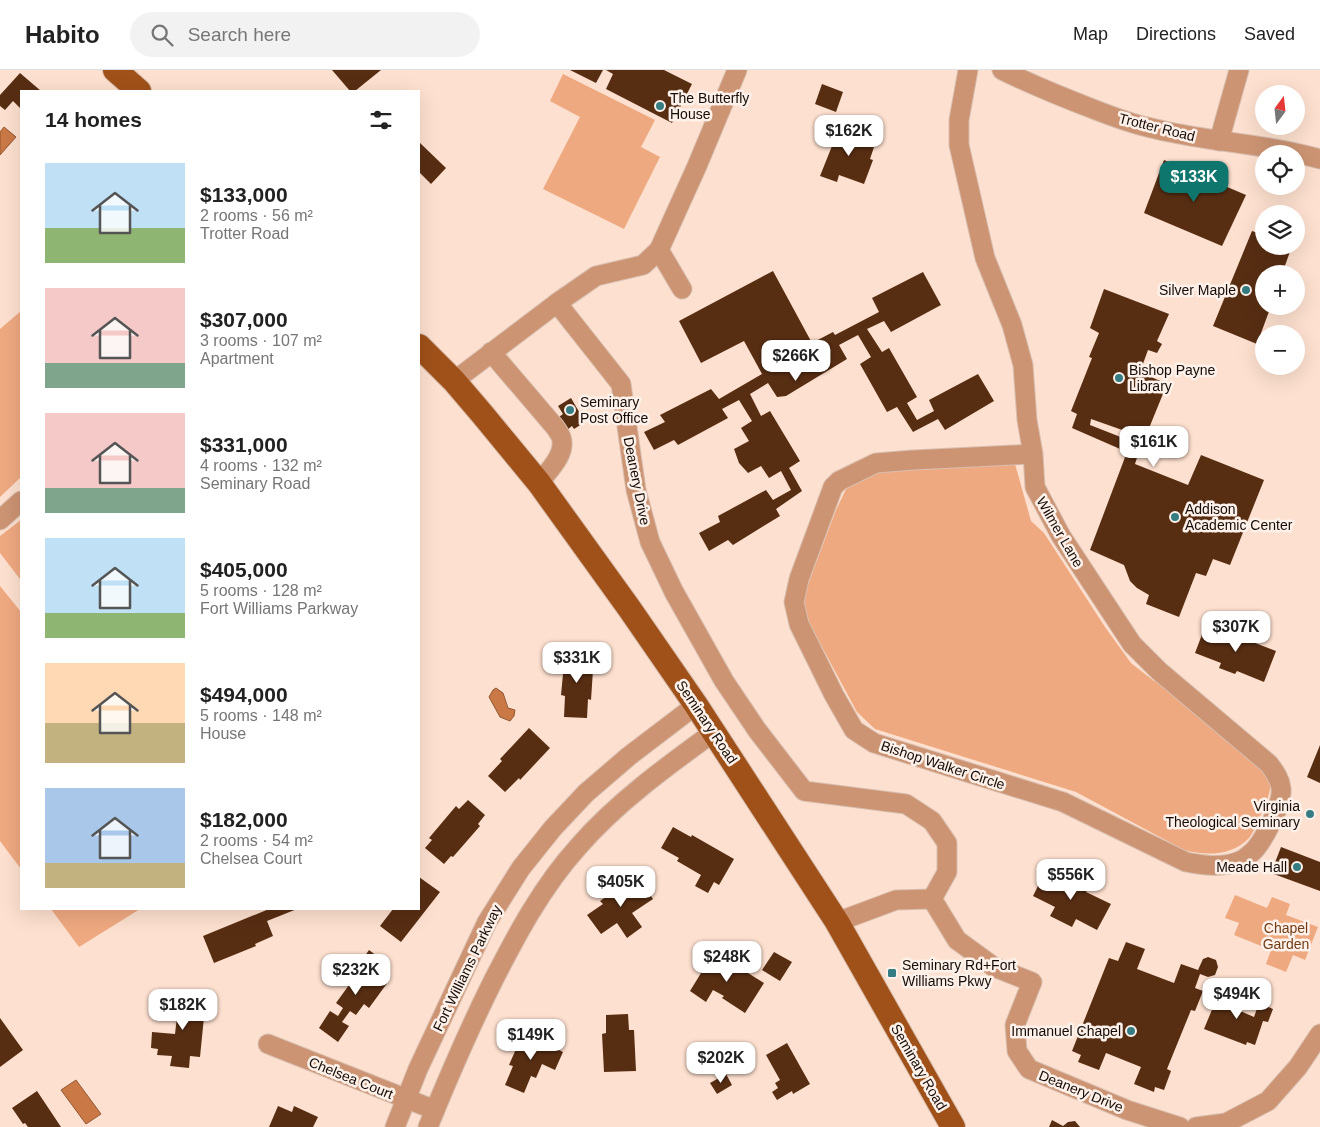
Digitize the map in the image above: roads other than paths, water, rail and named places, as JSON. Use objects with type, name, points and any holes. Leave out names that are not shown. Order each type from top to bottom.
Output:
[{"type":"main road","points":[[115,70],[138,90]]},
{"type":"main road","name":"Seminary Road","points":[[420,347],[454,381],[539,483],[696,705],[837,922],[953,1127]]},
{"type":"street","points":[[454,381],[557,302],[596,276],[643,265],[658,250],[697,166],[737,70]]},
{"type":"street","name":"Wilmer Lane","points":[[968,70],[959,120],[959,145],[985,258],[1012,325],[1023,366],[1035,487],[1056,528],[1082,571],[1132,644],[1159,671],[1269,764],[1278,777],[1281,790],[1279,804],[1260,843],[1250,855],[1236,863],[1220,865]]},
{"type":"street","name":"Trotter Road","points":[[1002,70],[1045,91],[1125,121],[1164,131],[1296,152],[1320,159]]},
{"type":"street","points":[[1219,140],[1239,70]]},
{"type":"street","points":[[658,250],[682,290]]},
{"type":"street","name":"Deanery Drive","points":[[557,302],[621,384],[636,490],[650,542],[674,592],[724,681],[757,730],[804,791],[906,804],[932,821],[947,843],[947,872],[932,900],[957,940],[994,967],[1032,982],[1015,1025],[1017,1052],[1029,1069],[1127,1110],[1180,1127]]},
{"type":"street","points":[[492,352],[555,427],[562,439],[562,447],[558,459],[539,483]]},
{"type":"street","name":"Bishop Walker Circle","points":[[1032,454],[876,463],[839,481],[833,487],[799,579],[794,602],[798,624],[834,696],[854,730],[874,743],[1063,802],[1186,862],[1220,865]]},
{"type":"street","points":[[0,520],[20,502]]},
{"type":"street","name":"Fort Williams Parkway","points":[[395,1127],[418,1069],[487,922],[521,868],[553,828],[586,794],[629,756],[696,705]]},
{"type":"street","points":[[432,1119],[481,1007],[519,929],[556,875],[577,847],[603,820],[690,749],[714,732]]},
{"type":"street","points":[[837,922],[896,900],[932,900]]},
{"type":"street","points":[[1196,1127],[1226,1123],[1268,1101],[1298,1067],[1320,1034]]},
{"type":"street","name":"Chelsea Court","points":[[268,1044],[405,1099],[432,1119]]},
{"type":"place","name":"The Butterfly House","points":[[660,106]]},
{"type":"place","name":"Silver Maple","points":[[1246,290]]},
{"type":"place","name":"Bishop Payne Library","points":[[1119,378]]},
{"type":"place","name":"Seminary Post Office","points":[[570,410]]},
{"type":"place","name":"Addison Academic Center","points":[[1175,517]]},
{"type":"place","name":"Virginia Theological Seminary","points":[[1310,814]]},
{"type":"place","name":"Meade Hall","points":[[1297,867]]},
{"type":"place","name":"Seminary Rd+Fort Williams Pkwy","points":[[892,973]]},
{"type":"place","name":"Immanuel Chapel","points":[[1131,1031]]},
{"type":"park label","name":"Chapel Garden","points":[[1286,936]]}]
